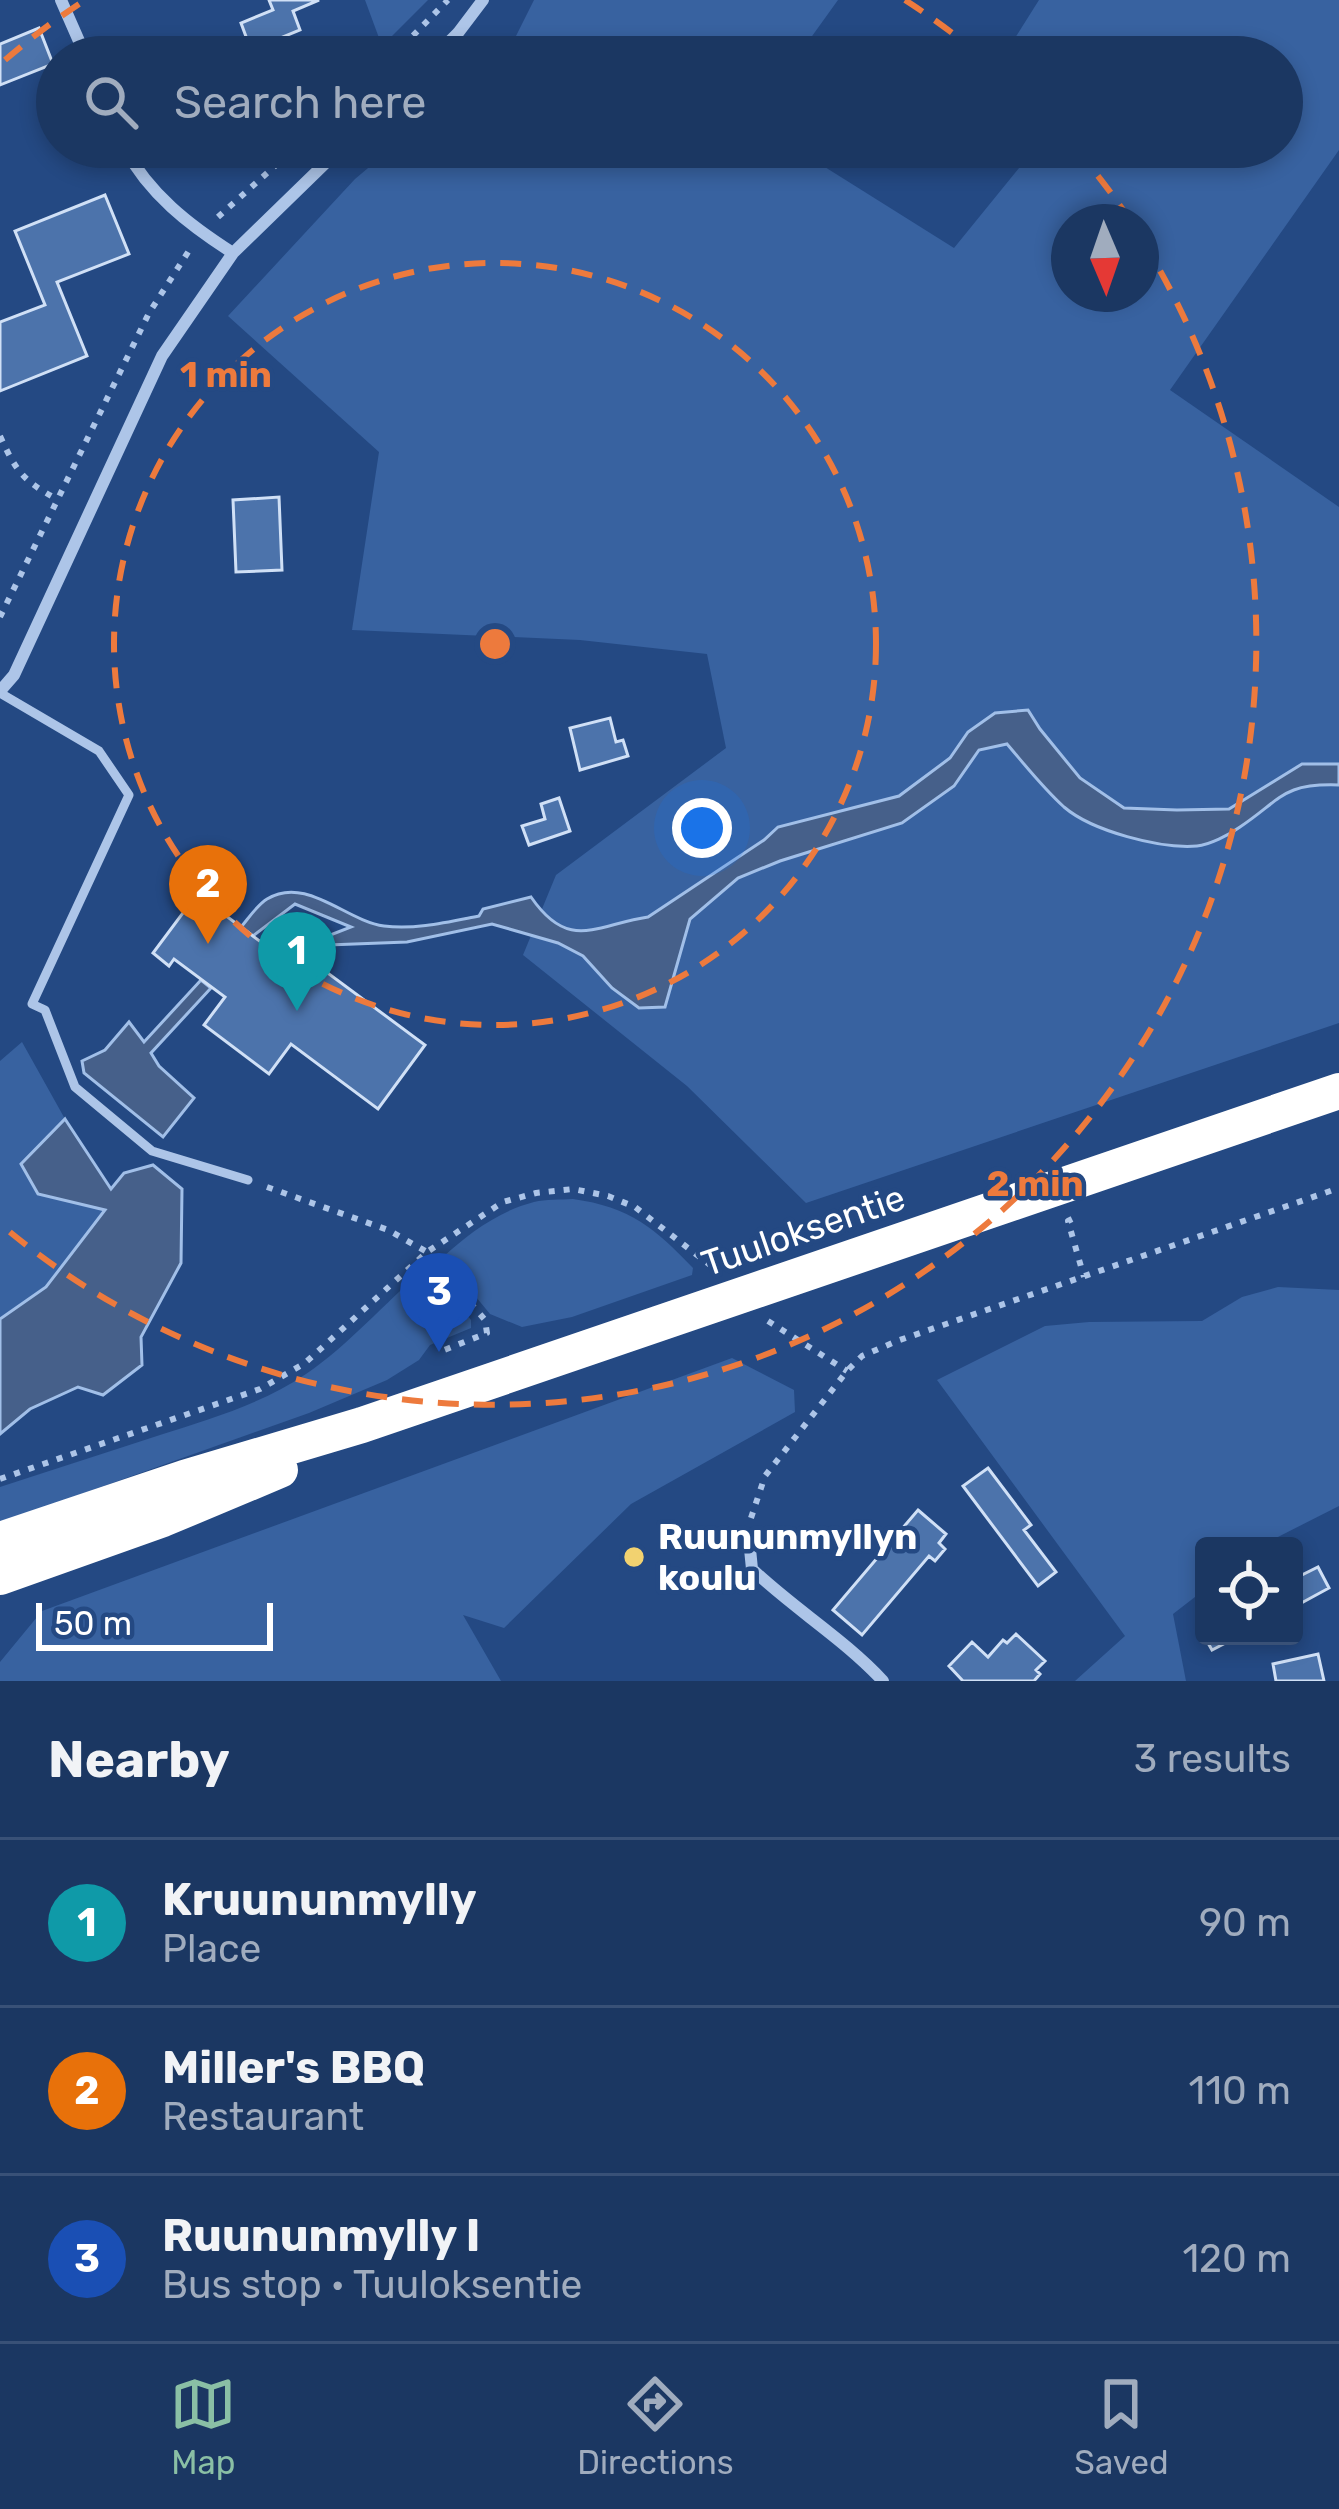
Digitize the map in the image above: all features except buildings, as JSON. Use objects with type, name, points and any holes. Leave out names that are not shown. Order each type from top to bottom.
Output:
[{"type":"highway","name":"Tuuloksentie","points":[[0,1540],[362,1425],[1339,1091]]},
{"type":"highway","name":"Tuuloksentie","points":[[0,1577],[164,1519],[280,1470],[362,1425]]},
{"type":"street","points":[[62,0],[77,36]]},
{"type":"street","points":[[455,36],[483,0]]},
{"type":"street","points":[[137,168],[147,184],[201,233],[233,254]]},
{"type":"street","points":[[0,692],[14,675],[162,356],[233,254],[321,168]]},
{"type":"street","points":[[749,1540],[752,1569],[883,1681]]},
{"type":"lane","points":[[0,692],[99,751],[129,795],[32,1004],[45,1010],[74,1087],[152,1150],[248,1180]]},
{"type":"path","points":[[413,36],[448,0]]},
{"type":"path","points":[[0,436],[17,472],[57,499]]},
{"type":"path","points":[[749,1540],[752,1510],[765,1476],[862,1356],[1339,1188]]},
{"type":"path","points":[[0,1479],[260,1389],[305,1363],[428,1252],[503,1202],[573,1189],[608,1196],[635,1207],[710,1265]]},
{"type":"path","points":[[1084,1277],[1068,1221],[1090,1212]]},
{"type":"path","points":[[760,1316],[847,1371]]},
{"type":"shaded area","points":[[365,0],[428,0],[392,36],[378,36]]},
{"type":"shaded area","points":[[534,0],[838,0],[812,36],[516,36]]},
{"type":"shaded area","points":[[1039,0],[1339,0],[1339,150],[1170,390],[1339,507],[1339,1023],[806,1203],[687,1086],[523,955],[556,875],[726,748],[707,654],[580,640],[352,630],[379,452],[228,316],[368,168],[826,168],[954,248],[1019,168],[1303,168],[1303,36],[1016,36]]},
{"type":"shaded area","points":[[1028,710],[1080,778],[1124,808],[1229,809],[1302,764],[1339,764],[1339,785],[1294,790],[1207,844],[1165,845],[1127,837],[1076,816],[1007,744],[979,750],[954,786],[902,823],[738,878],[690,919],[665,1007],[639,1008],[612,988],[583,956],[558,943],[492,924],[407,942],[328,945],[293,966],[279,955],[351,927],[295,904],[253,936],[241,927],[267,899],[296,892],[370,922],[396,927],[479,916],[483,909],[531,897],[545,914],[571,930],[648,917],[778,827],[899,796],[950,758],[968,732],[995,713]]},
{"type":"shaded area","points":[[201,980],[211,988],[151,1053],[194,1098],[163,1137],[84,1073],[82,1061],[105,1050],[129,1022],[144,1042]]},
{"type":"shaded area","points":[[22,1042],[65,1119],[21,1165],[38,1194],[106,1209],[46,1287],[0,1319],[0,1061]]},
{"type":"shaded area","points":[[65,1119],[111,1189],[124,1173],[153,1165],[182,1189],[181,1263],[141,1337],[142,1365],[103,1395],[78,1387],[30,1409],[0,1434],[0,1319],[46,1287],[105,1210],[38,1194],[21,1164]]},
{"type":"shaded area","points":[[573,1199],[640,1222],[693,1268],[692,1275],[572,1317],[522,1327],[490,1314],[443,1257],[474,1231],[509,1211],[539,1201]]},
{"type":"shaded area","points":[[424,1270],[433,1273],[471,1320],[471,1328],[430,1345],[419,1360],[387,1380],[309,1413],[0,1523],[0,1487],[216,1417],[272,1394],[322,1363]]},
{"type":"shaded area","points":[[1278,1287],[1339,1290],[1339,1506],[1278,1537],[1195,1537],[1195,1597],[1173,1614],[1186,1681],[1075,1681],[1125,1636],[937,1380],[1045,1326],[1202,1321],[1242,1297]]},
{"type":"shaded area","points":[[732,1358],[794,1390],[795,1412],[631,1504],[504,1628],[463,1615],[501,1681],[0,1681],[0,1662],[42,1611]]},
{"type":"place","name":"Miller's BBQ","points":[[208,944]]},
{"type":"place","name":"Kruununmylly","points":[[297,1011]]},
{"type":"place","name":"Ruununmylly I","points":[[439,1352]]},
{"type":"place","name":"Ruununmyllyn koulu","points":[[634,1557]]}]
